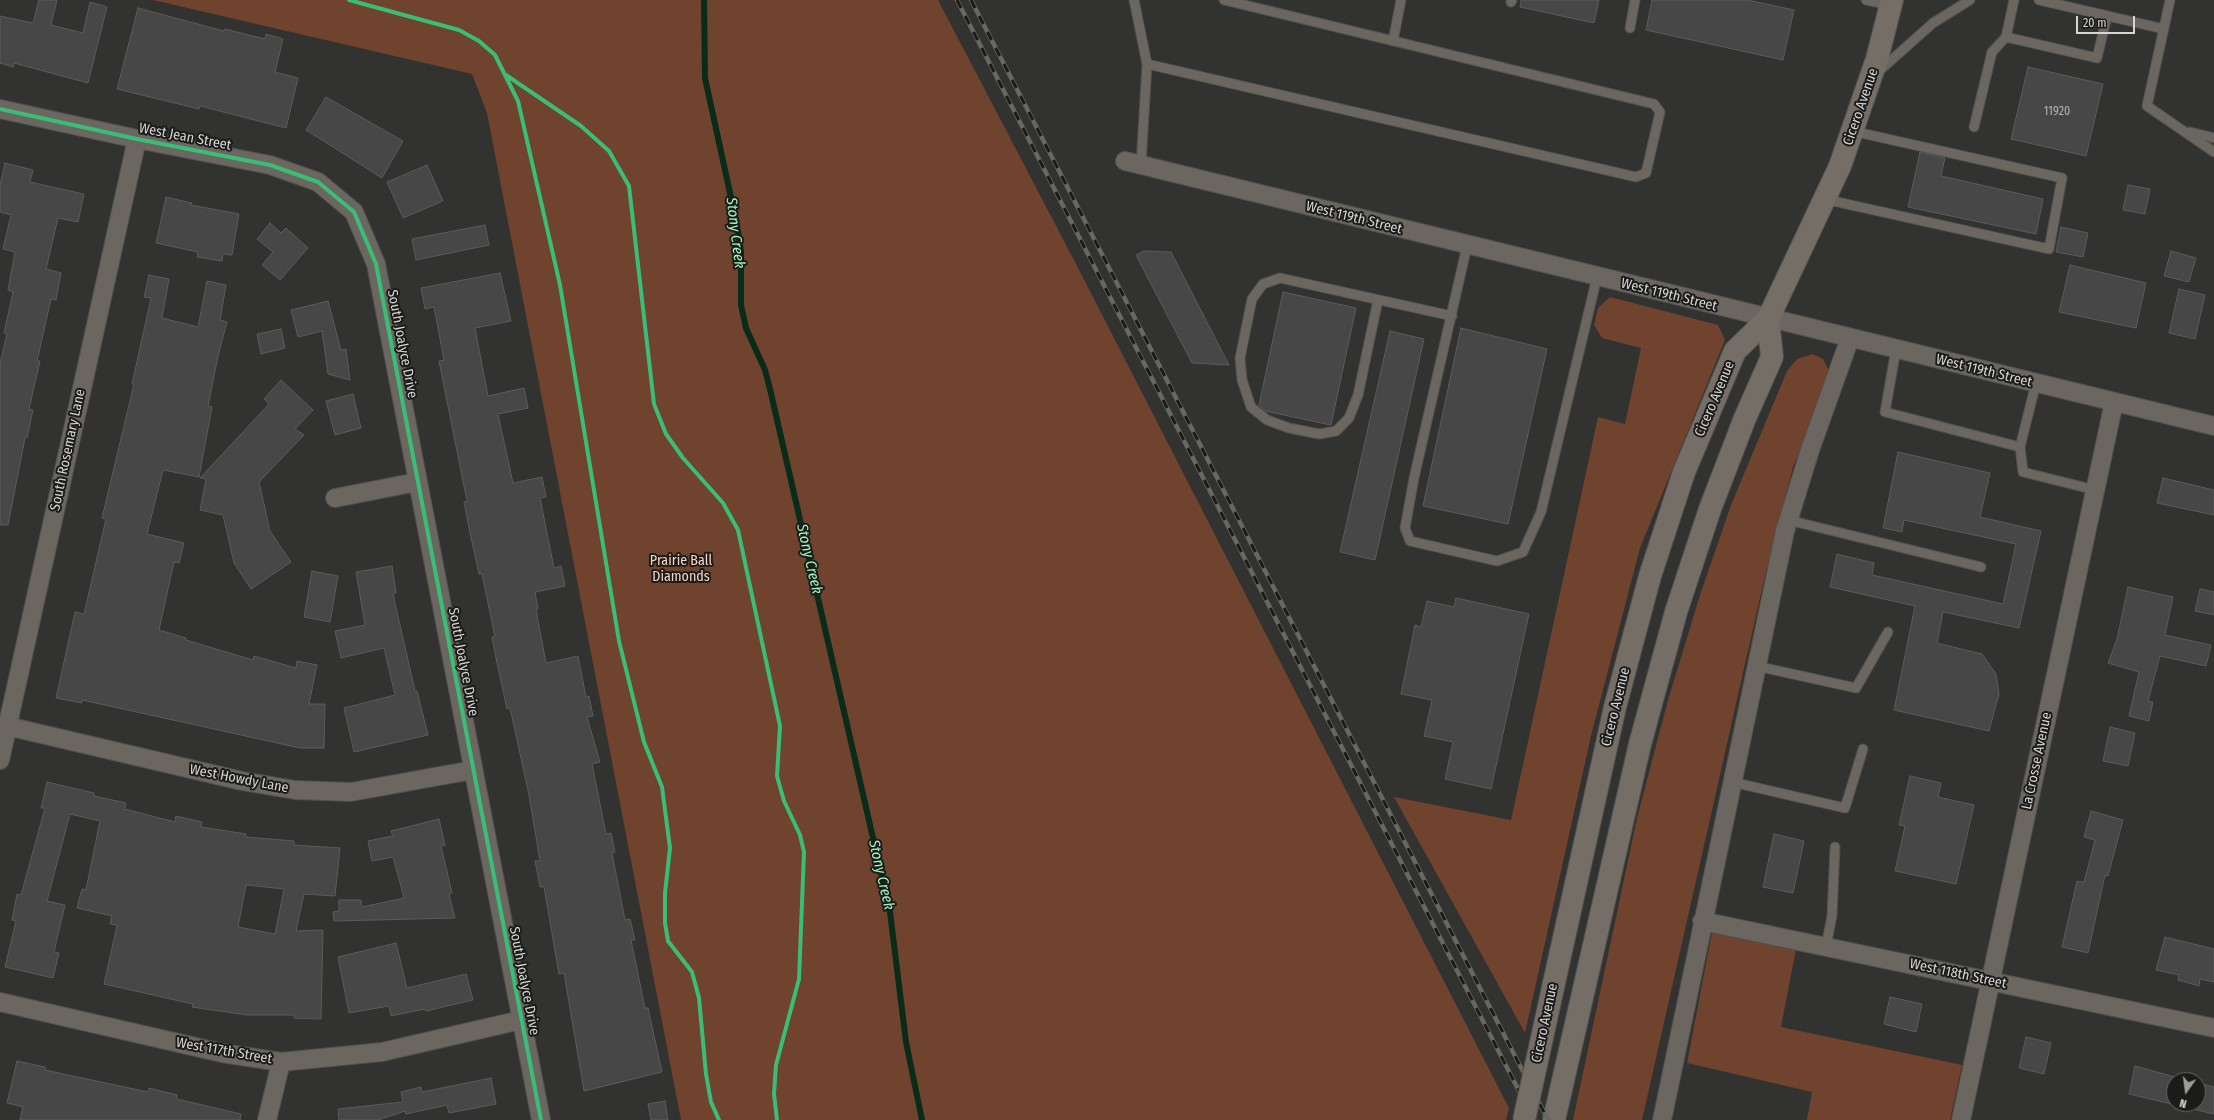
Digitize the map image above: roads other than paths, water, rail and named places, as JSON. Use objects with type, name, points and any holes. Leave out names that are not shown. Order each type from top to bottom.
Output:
[{"type":"main road","name":"Cicero Avenue","points":[[1524,1120],[1615,707],[1650,576],[1684,472],[1735,351],[1768,319],[1840,166],[1871,79],[1891,3]]},
{"type":"main road","name":"Cicero Avenue","points":[[1554,1120],[1640,744],[1676,612],[1710,509],[1745,418],[1772,357],[1768,319]]},
{"type":"street","name":"West Jean Street","points":[[0,109],[137,139],[270,165],[318,182],[354,212]]},
{"type":"street","name":"South Rosemary Lane","points":[[0,760],[137,139]]},
{"type":"street","name":"West 119th Street","points":[[1133,163],[1467,246],[2214,426]]},
{"type":"street","name":"South Joalyce Drive","points":[[354,212],[376,264],[541,1120]]},
{"type":"street","points":[[1662,1120],[1702,922],[1788,520],[1810,450],[1850,338]]},
{"type":"street","name":"La Crosse Avenue","points":[[1961,1120],[2114,402]]},
{"type":"street","points":[[335,498],[417,482]]},
{"type":"street","name":"West Howdy Lane","points":[[7,726],[242,781],[295,790],[350,792],[473,770]]},
{"type":"street","name":"West 118th Street","points":[[1702,922],[1991,980],[2214,1028]]},
{"type":"street","name":"West 117th Street","points":[[0,1002],[222,1053],[281,1062],[382,1052],[521,1020]]},
{"type":"street","points":[[267,1120],[281,1062]]},
{"type":"lane","points":[[1133,163],[1147,64],[1134,0]]},
{"type":"lane","points":[[1147,64],[1636,177],[1646,172],[1660,112],[1654,104],[1224,0]]},
{"type":"lane","points":[[1393,41],[1401,0]]},
{"type":"lane","points":[[1630,28],[1635,0]]},
{"type":"lane","points":[[1866,0],[1891,3]]},
{"type":"lane","points":[[1871,79],[1933,23],[1970,0]]},
{"type":"lane","points":[[1974,127],[1992,52],[2006,37],[2014,0]]},
{"type":"lane","points":[[2039,0],[2164,29]]},
{"type":"lane","points":[[2170,0],[2147,106],[2214,152]]},
{"type":"lane","points":[[2006,37],[2097,58],[2107,16]]},
{"type":"lane","points":[[1824,199],[2049,249],[2062,178],[1852,131]]},
{"type":"lane","points":[[2186,132],[2214,138]]},
{"type":"lane","points":[[1467,246],[1405,528],[1410,541],[1497,561],[1523,552],[1541,512],[1597,277]]},
{"type":"lane","points":[[1378,300],[1358,395],[1349,418],[1336,431],[1319,434],[1289,428],[1268,420],[1251,407],[1242,380],[1240,358],[1252,299],[1263,284],[1280,278],[1452,316]]},
{"type":"lane","points":[[1896,349],[1885,412],[2020,447]]},
{"type":"lane","points":[[2036,383],[2020,447],[2023,472],[2095,490]]},
{"type":"lane","points":[[1788,520],[1981,567]]},
{"type":"lane","points":[[1756,666],[1856,688],[1888,632]]},
{"type":"lane","points":[[1732,782],[1845,808],[1863,749]]},
{"type":"lane","points":[[1826,946],[1832,916],[1834,847]]},
{"type":"waterway","name":"Stony Creek","points":[[704,0],[705,78],[737,225],[741,252],[741,305],[746,328],[765,370],[770,389],[890,912],[906,1042],[922,1120]]},
{"type":"railway","points":[[957,0],[1534,1120]]},
{"type":"railway","points":[[971,0],[1548,1120]]},
{"type":"park label","name":"Prairie Ball Diamonds","points":[[681,570]]}]
